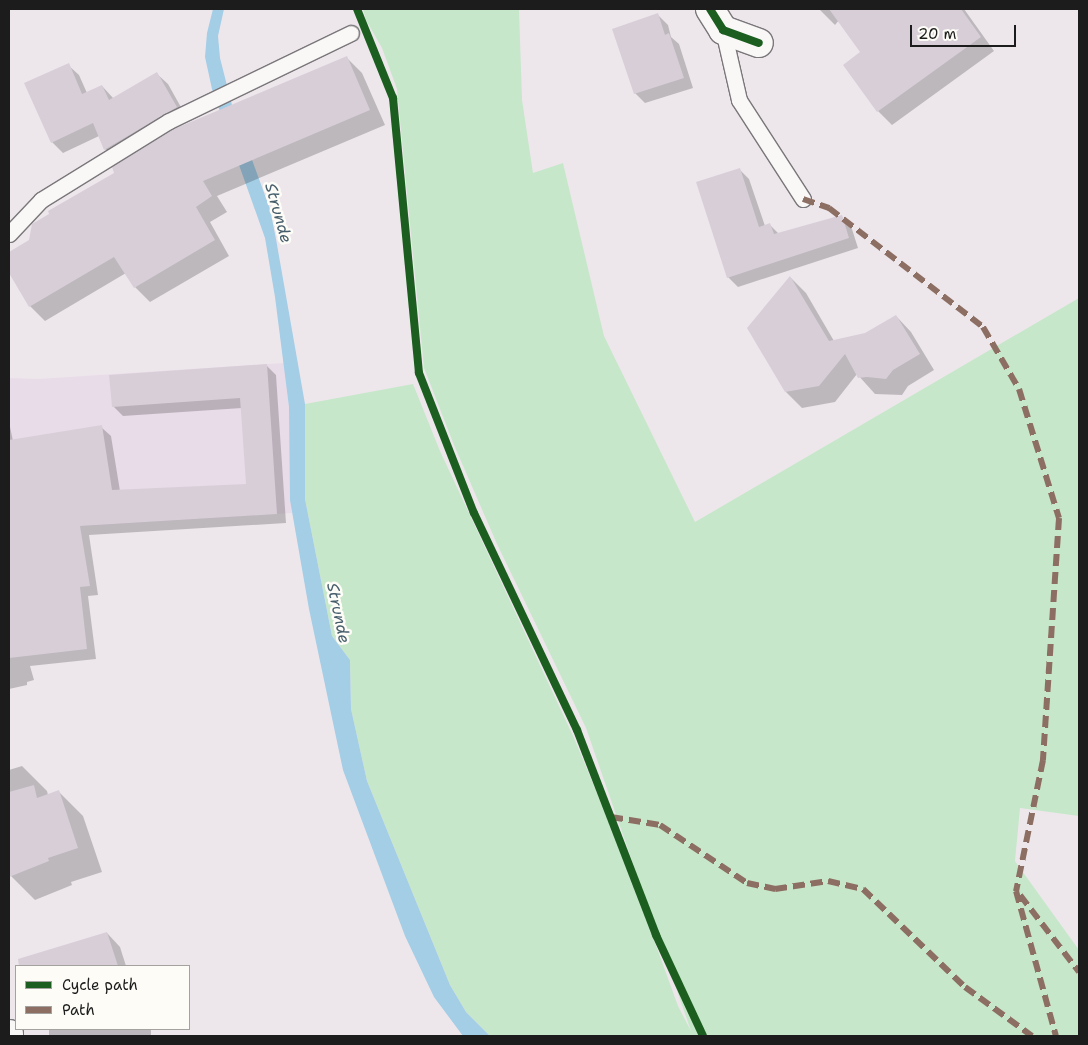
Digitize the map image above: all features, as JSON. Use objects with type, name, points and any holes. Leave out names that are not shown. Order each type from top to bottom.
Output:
[{"type":"street","points":[[716,19],[759,43]]},
{"type":"lane","points":[[716,19],[739,100],[803,199]]},
{"type":"lane","points":[[9,234],[41,200],[169,121],[351,33]]},
{"type":"shaded area","points":[[284,363],[289,407],[292,513],[67,527],[9,534],[9,378],[38,379]]},
{"type":"green space","points":[[363,9],[519,9],[522,100],[533,173],[563,163],[604,336],[695,522],[1079,298],[1079,816],[1020,808],[1015,861],[1079,950],[1079,1036],[490,1036],[466,1012],[450,985],[367,781],[351,709],[350,660],[332,636],[305,499],[305,404],[413,384],[440,451],[574,738],[625,860],[678,1006],[691,1031],[586,728],[497,544],[454,445],[424,368],[397,89],[382,48],[366,20]]},
{"type":"water","points":[[213,9],[224,9],[218,36],[220,58],[232,105],[270,209],[276,239],[305,404],[305,499],[332,636],[350,660],[351,709],[367,781],[450,985],[466,1012],[490,1036],[463,1036],[434,997],[405,936],[343,770],[309,609],[290,500],[289,407],[275,297],[265,238],[212,89],[205,57],[207,33]]},
{"type":"building","points":[[829,9],[961,9],[981,37],[877,112],[843,65],[860,52]]},
{"type":"building","points":[[658,13],[665,35],[669,33],[684,78],[634,94],[612,29]]},
{"type":"building","points":[[347,56],[370,110],[203,181],[212,196],[196,207],[215,240],[134,288],[114,257],[29,307],[9,273],[9,252],[29,240],[32,224],[49,214],[48,211],[114,173],[112,167],[174,129]]},
{"type":"building","points":[[69,63],[82,94],[102,85],[109,100],[157,72],[177,107],[104,150],[93,123],[51,143],[24,83]]},
{"type":"building","points":[[740,168],[759,227],[770,223],[774,234],[842,215],[849,238],[727,278],[696,182]]},
{"type":"building","points":[[790,276],[829,341],[865,333],[896,315],[920,354],[893,370],[886,379],[858,378],[845,354],[819,386],[785,392],[747,328]]},
{"type":"building","points":[[267,364],[277,514],[80,526],[90,586],[80,587],[87,649],[9,658],[9,440],[102,425],[112,490],[246,484],[240,398],[112,407],[109,375]]},
{"type":"building","points":[[34,785],[37,798],[59,790],[78,848],[48,858],[49,861],[9,877],[9,792]]},
{"type":"building","points":[[107,932],[118,965],[19,965],[18,959]]},
{"type":"marked path","points":[[803,199],[829,208],[983,327],[1019,389],[1059,518],[1043,760],[1016,891],[1056,1036]]},
{"type":"marked path","points":[[611,817],[660,825],[747,883],[775,889],[828,881],[863,889],[965,987],[1032,1036]]},
{"type":"marked path","points":[[1020,895],[1079,972]]},
{"type":"cycle path","points":[[357,9],[393,98],[419,373],[474,513],[577,730],[656,935],[703,1036]]},
{"type":"cycle path","points":[[710,9],[723,30],[759,43]]},
{"type":"water label","name":"Strunde","points":[[278,213]]},
{"type":"water label","name":"Strunde","points":[[338,613]]}]
